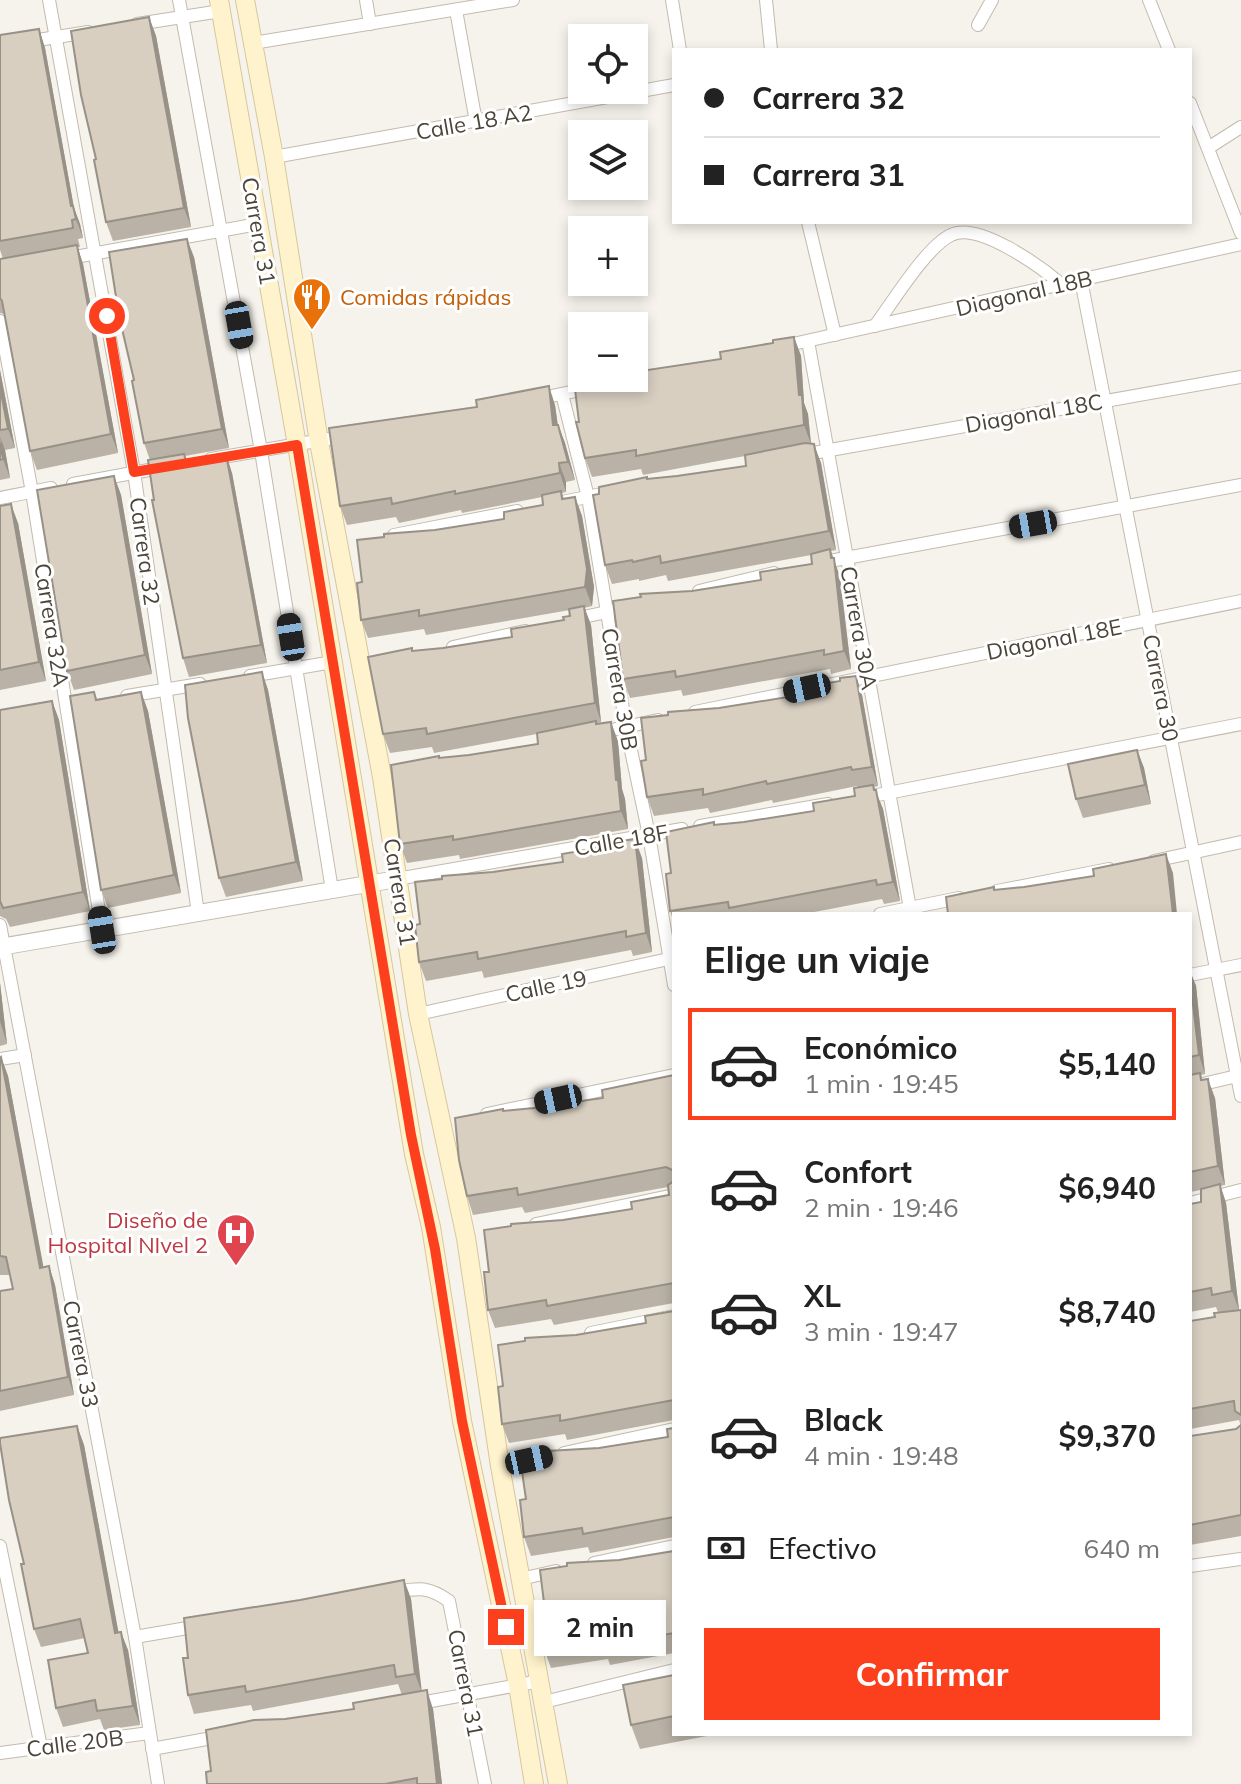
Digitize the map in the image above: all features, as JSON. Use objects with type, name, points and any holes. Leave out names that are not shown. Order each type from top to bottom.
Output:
[{"type":"main road","name":"Carrera 31","points":[[245,0],[274,157],[319,442],[347,544],[371,666],[389,776],[397,879],[418,1014],[449,1122],[473,1236],[490,1354],[500,1466],[558,1784]]},
{"type":"main road","name":"Carrera 31","points":[[220,5],[297,445],[408,1117],[440,1279],[462,1421],[518,1685],[534,1784]]},
{"type":"street","name":"Carrera 32","points":[[49,0],[134,472],[198,913]]},
{"type":"street","points":[[179,0],[261,451],[332,890]]},
{"type":"street","points":[[366,0],[370,24]]},
{"type":"street","points":[[253,43],[513,0]]},
{"type":"street","points":[[672,0],[680,48]]},
{"type":"street","points":[[766,0],[771,48]]},
{"type":"street","points":[[978,25],[992,0]]},
{"type":"street","points":[[1149,0],[1168,48]]},
{"type":"street","points":[[119,27],[181,17],[220,5]]},
{"type":"street","points":[[456,10],[476,122]]},
{"type":"street","points":[[0,46],[103,29]]},
{"type":"street","name":"Calle 18 A2","points":[[274,157],[672,85]]},
{"type":"street","points":[[1192,108],[1241,233]]},
{"type":"street","points":[[1208,148],[1241,127]]},
{"type":"street","points":[[55,260],[258,224]]},
{"type":"street","points":[[808,224],[835,335]]},
{"type":"street","points":[[875,326],[937,245],[953,233],[970,233],[1005,247],[1036,263],[1061,284]]},
{"type":"street","name":"Diagonal 18B","points":[[777,348],[1241,244]]},
{"type":"street","name":"Carrera 30","points":[[1081,280],[1241,1096]]},
{"type":"street","name":"Carrera 32A","points":[[0,321],[32,492],[58,708],[102,930]]},
{"type":"street","name":"Carrera 30A","points":[[808,341],[910,911]]},
{"type":"street","name":"Diagonal 18C","points":[[782,459],[1241,377]]},
{"type":"street","points":[[531,400],[571,392]]},
{"type":"street","name":"Carrera 30B","points":[[562,394],[588,497],[626,727],[671,958]]},
{"type":"street","points":[[205,460],[364,433]]},
{"type":"street","points":[[0,498],[176,465]]},
{"type":"street","points":[[801,567],[1241,485]]},
{"type":"street","points":[[542,506],[618,491]]},
{"type":"street","points":[[386,537],[526,509]]},
{"type":"street","points":[[682,595],[786,571]]},
{"type":"street","name":"Diagonal 18E","points":[[686,714],[1241,601]]},
{"type":"street","points":[[561,622],[637,605]]},
{"type":"street","points":[[439,650],[531,629]]},
{"type":"street","points":[[237,678],[333,662]]},
{"type":"street","points":[[107,700],[208,683]]},
{"type":"street","points":[[58,708],[79,705]]},
{"type":"street","points":[[580,736],[671,717]]},
{"type":"street","name":"Calle 18F","points":[[2,947],[889,793],[1241,724]]},
{"type":"street","points":[[1134,865],[1241,842]]},
{"type":"street","points":[[984,893],[1119,867]]},
{"type":"street","points":[[910,911],[969,896]]},
{"type":"street","name":"Carrera 33","points":[[0,925],[135,1637],[158,1784]]},
{"type":"street","name":"Calle 19","points":[[418,1014],[671,958]]},
{"type":"street","points":[[1192,975],[1241,965]]},
{"type":"street","points":[[0,1059],[25,1055]]},
{"type":"street","points":[[472,1117],[672,1075]]},
{"type":"street","points":[[1192,1087],[1239,1076]]},
{"type":"street","points":[[1192,1202],[1241,1190]]},
{"type":"street","points":[[525,1226],[672,1195]]},
{"type":"street","points":[[571,1337],[672,1316]]},
{"type":"street","points":[[500,1466],[672,1429]]},
{"type":"street","points":[[82,1436],[96,1434]]},
{"type":"street","points":[[0,1546],[41,1747]]},
{"type":"street","points":[[582,1566],[672,1546]]},
{"type":"street","points":[[1192,1566],[1241,1559]]},
{"type":"street","points":[[520,1579],[566,1569]]},
{"type":"street","name":"Carrera 31","points":[[383,1594],[414,1589],[433,1590],[449,1601],[485,1784]]},
{"type":"street","points":[[135,1637],[212,1623]]},
{"type":"street","points":[[544,1702],[672,1670]]},
{"type":"street","points":[[409,1705],[540,1681]]},
{"type":"street","name":"Calle 20B","points":[[0,1753],[149,1733]]},
{"type":"street","name":"Calle 20B","points":[[152,1749],[242,1733]]},
{"type":"building","points":[[149,17],[184,208],[106,222],[71,31]]},
{"type":"building","points":[[39,29],[71,206],[76,219],[72,220],[73,228],[0,241],[0,35]]},
{"type":"building","points":[[187,239],[222,429],[144,443],[109,252]]},
{"type":"building","points":[[77,245],[111,434],[30,451],[0,298],[0,259]]},
{"type":"building","points":[[794,337],[804,425],[636,456],[636,450],[585,458],[576,422],[579,422],[575,392],[648,392],[648,370],[721,359],[720,352],[773,343],[773,340]]},
{"type":"building","points":[[549,386],[553,425],[558,425],[568,462],[559,463],[560,473],[392,504],[391,498],[340,506],[329,428],[477,407],[476,400]]},
{"type":"building","points":[[0,388],[8,429],[0,430]]},
{"type":"building","points":[[805,443],[814,444],[829,531],[661,563],[660,556],[605,565],[593,495],[599,494],[599,487],[647,477],[746,466],[745,455]]},
{"type":"building","points":[[184,454],[186,461],[226,454],[261,645],[183,658],[152,500],[148,460]]},
{"type":"building","points":[[114,476],[145,655],[67,671],[37,490]]},
{"type":"building","points":[[561,491],[562,499],[575,497],[587,569],[585,587],[419,616],[419,610],[361,620],[357,583],[362,582],[357,540],[504,519],[504,512],[543,505],[542,495]]},
{"type":"building","points":[[11,504],[39,662],[0,670],[0,506]]},
{"type":"building","points":[[830,549],[831,558],[834,558],[844,651],[824,655],[824,650],[676,677],[675,671],[623,679],[613,601],[641,597],[640,594],[692,591],[761,580],[760,572],[812,564],[811,554]]},
{"type":"building","points":[[584,606],[595,703],[427,734],[426,728],[383,734],[368,657],[412,648],[412,651],[443,648],[512,637],[511,629],[564,620],[563,617],[570,616],[569,609]]},
{"type":"building","points":[[262,672],[296,862],[219,878],[188,718],[185,685]]},
{"type":"building","points":[[856,676],[872,767],[852,770],[851,767],[767,784],[766,781],[703,795],[703,789],[647,797],[641,761],[646,760],[641,718],[788,697],[788,690]]},
{"type":"building","points":[[94,692],[96,700],[141,692],[174,875],[101,890],[70,696]]},
{"type":"building","points":[[52,701],[83,892],[3,908],[0,901],[0,710]]},
{"type":"building","points":[[596,721],[596,724],[611,722],[621,811],[453,840],[453,836],[400,844],[391,765],[538,744],[537,733]]},
{"type":"building","points":[[1137,750],[1145,785],[1076,799],[1068,764]]},
{"type":"building","points":[[873,785],[893,882],[877,885],[876,880],[729,908],[728,902],[670,911],[666,874],[671,873],[666,832],[714,822],[714,825],[744,822],[814,811],[813,803],[855,796],[854,788]]},
{"type":"building","points":[[635,839],[646,933],[626,937],[626,931],[478,959],[477,952],[419,962],[415,925],[420,924],[415,882],[563,862],[562,854]]},
{"type":"building","points":[[1166,854],[1173,912],[948,912],[946,897],[994,887],[994,890],[1024,887],[1094,876],[1093,869]]},
{"type":"building","points":[[1192,996],[1199,1055],[1192,1057]]},
{"type":"building","points":[[1,1057],[40,1268],[49,1266],[68,1377],[0,1391],[0,1291],[13,1289],[6,1257],[0,1256]]},
{"type":"building","points":[[1200,1073],[1201,1080],[1208,1079],[1218,1166],[1192,1172],[1192,1075]]},
{"type":"building","points":[[672,1075],[672,1170],[666,1167],[518,1195],[517,1188],[467,1196],[459,1160],[455,1118],[503,1109],[603,1098],[602,1090]]},
{"type":"building","points":[[672,1182],[672,1283],[547,1306],[546,1300],[488,1310],[484,1272],[489,1272],[484,1230],[632,1209],[631,1202],[669,1195],[668,1185]]},
{"type":"building","points":[[1220,1184],[1232,1291],[1212,1295],[1211,1288],[1192,1292],[1192,1204],[1201,1202],[1201,1189]]},
{"type":"building","points":[[1241,1310],[1241,1415],[1235,1411],[1234,1401],[1192,1409],[1192,1321],[1215,1317],[1214,1313]]},
{"type":"building","points":[[672,1311],[672,1400],[560,1421],[560,1415],[502,1424],[498,1387],[503,1386],[498,1345],[525,1341],[525,1338],[576,1335],[646,1323],[645,1316]]},
{"type":"building","points":[[1241,1425],[1241,1515],[1192,1525],[1192,1436],[1236,1429]]},
{"type":"building","points":[[77,1426],[115,1633],[121,1632],[133,1706],[97,1711],[95,1700],[56,1708],[48,1660],[88,1653],[80,1619],[34,1629],[0,1443],[0,1438]]},
{"type":"building","points":[[672,1428],[672,1517],[583,1534],[582,1528],[524,1537],[520,1500],[526,1499],[520,1458],[548,1454],[548,1451],[599,1448],[668,1437],[667,1429]]},
{"type":"building","points":[[672,1551],[672,1633],[603,1646],[602,1640],[544,1649],[540,1612],[545,1611],[540,1570],[567,1566],[567,1563],[619,1560]]},
{"type":"building","points":[[404,1580],[415,1674],[396,1677],[394,1665],[246,1692],[245,1686],[188,1695],[183,1658],[188,1658],[184,1618]]},
{"type":"building","points":[[672,1675],[672,1716],[631,1725],[623,1685]]},
{"type":"building","points":[[427,1690],[437,1784],[417,1784],[417,1778],[385,1784],[207,1784],[206,1772],[211,1771],[206,1730],[254,1720],[354,1709],[353,1703]]},
{"type":"place","name":"Comidas rápidas","points":[[312,331]]},
{"type":"place","name":"Diseño de Hospital NIvel 2","points":[[236,1267]]},
{"type":"route","points":[[107,316],[134,472],[297,445],[411,1135],[435,1249],[462,1421],[506,1627]]}]
